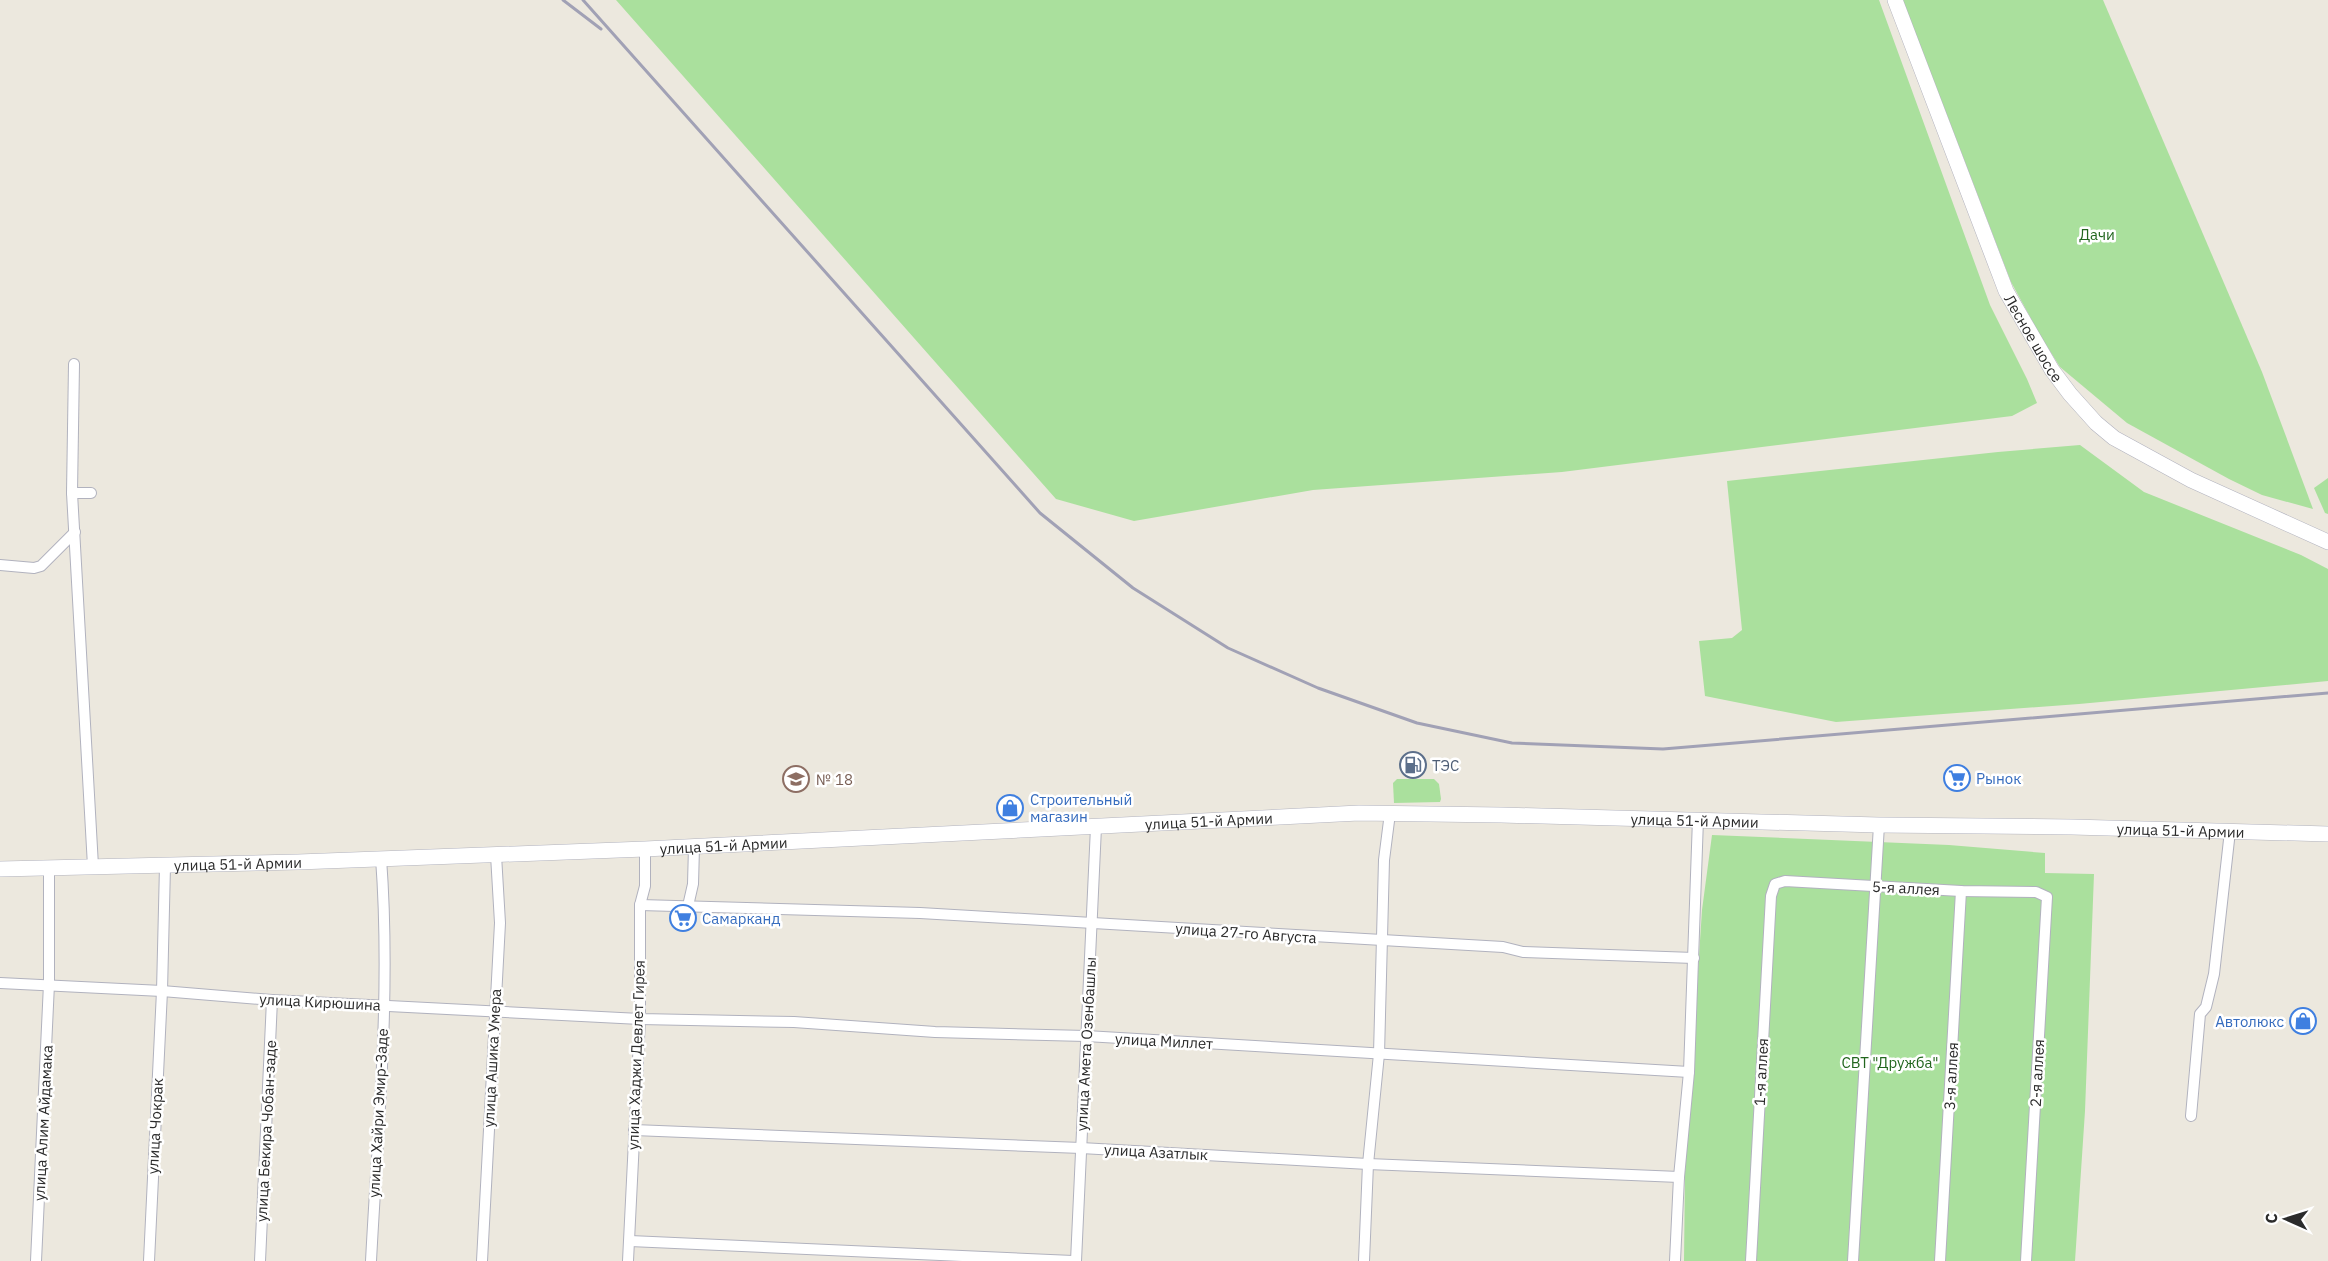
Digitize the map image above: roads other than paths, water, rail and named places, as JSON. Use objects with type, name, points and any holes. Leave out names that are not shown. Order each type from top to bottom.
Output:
[{"type":"main road","name":"Лесное шоссе","points":[[1895,0],[2006,291],[2052,370],[2070,394],[2096,423],[2114,438],[2191,480],[2328,542]]},
{"type":"main road","name":"улица 51-й Армии","points":[[0,869],[165,866],[645,849],[1269,817],[1390,813],[2328,834]]},
{"type":"street","points":[[74,364],[72,493],[93,866]]},
{"type":"street","points":[[72,493],[91,493]]},
{"type":"street","points":[[0,565],[34,568],[41,566],[75,532]]},
{"type":"street","points":[[1364,1261],[1368,1164],[1378,1054],[1384,860],[1390,813]]},
{"type":"street","points":[[1675,1261],[1679,1176],[1689,1072],[1698,819]]},
{"type":"street","points":[[1852,1261],[1879,825]]},
{"type":"street","name":"улица Амета Озенбашлы","points":[[1074,1261],[1096,827]]},
{"type":"street","points":[[2192,1116],[2200,1014],[2206,1007],[2214,974],[2230,831]]},
{"type":"street","points":[[688,906],[693,884],[694,846]]},
{"type":"street","name":"улица Хаджи Девлет Гирея","points":[[628,1261],[640,1019],[640,905],[645,886],[645,849]]},
{"type":"street","name":"улица Ашика Умера","points":[[482,1261],[500,923],[496,855]]},
{"type":"street","name":"улица Хайри Эмир-Заде","points":[[371,1261],[384,1006],[384,893],[381,858]]},
{"type":"street","name":"улица Чокрак","points":[[149,1261],[162,990],[165,866]]},
{"type":"street","name":"улица Алим Айдамака","points":[[36,1261],[49,984],[49,867]]},
{"type":"street","name":"5-я аллея","points":[[1775,884],[1785,881],[1961,891],[2036,892]]},
{"type":"street","name":"1-я аллея","points":[[1751,1261],[1771,896],[1775,884]]},
{"type":"street","name":"3-я аллея","points":[[1940,1261],[1961,891]]},
{"type":"street","name":"2-я аллея","points":[[2026,1261],[2047,908],[2047,897],[2036,892]]},
{"type":"street","name":"улица 27-го Августа","points":[[640,905],[798,909],[1091,923],[1503,947],[1523,952],[1694,958]]},
{"type":"street","name":"улица Кирюшина","points":[[0,983],[162,990],[272,1000],[640,1019]]},
{"type":"street","name":"улица Бекира Чобан-заде","points":[[260,1261],[272,1000]]},
{"type":"street","name":"улица Миллет","points":[[640,1019],[794,1022],[935,1032],[1086,1036],[1689,1072]]},
{"type":"street","name":"улица Азатлык","points":[[634,1131],[1081,1148],[1368,1164],[1679,1176]]},
{"type":"street","points":[[630,1241],[1074,1261]]},
{"type":"railway","points":[[563,0],[601,29]]},
{"type":"railway","points":[[583,0],[1040,513],[1133,588],[1228,648],[1318,688],[1417,723],[1512,743],[1663,749],[2328,693]]},
{"type":"place","name":"ТЭС","points":[[1413,765]]},
{"type":"place","name":"Рынок","points":[[1957,778]]},
{"type":"place","name":"№ 18","points":[[796,779]]},
{"type":"place","name":"Строительный магазин","points":[[1010,808]]},
{"type":"place","name":"Самарканд","points":[[683,918]]},
{"type":"place","name":"Автолюкс","points":[[2303,1021]]},
{"type":"park label","name":"Дачи","points":[[2097,234]]},
{"type":"park label","name":"СВТ \"Дружба\"","points":[[1890,1062]]}]
